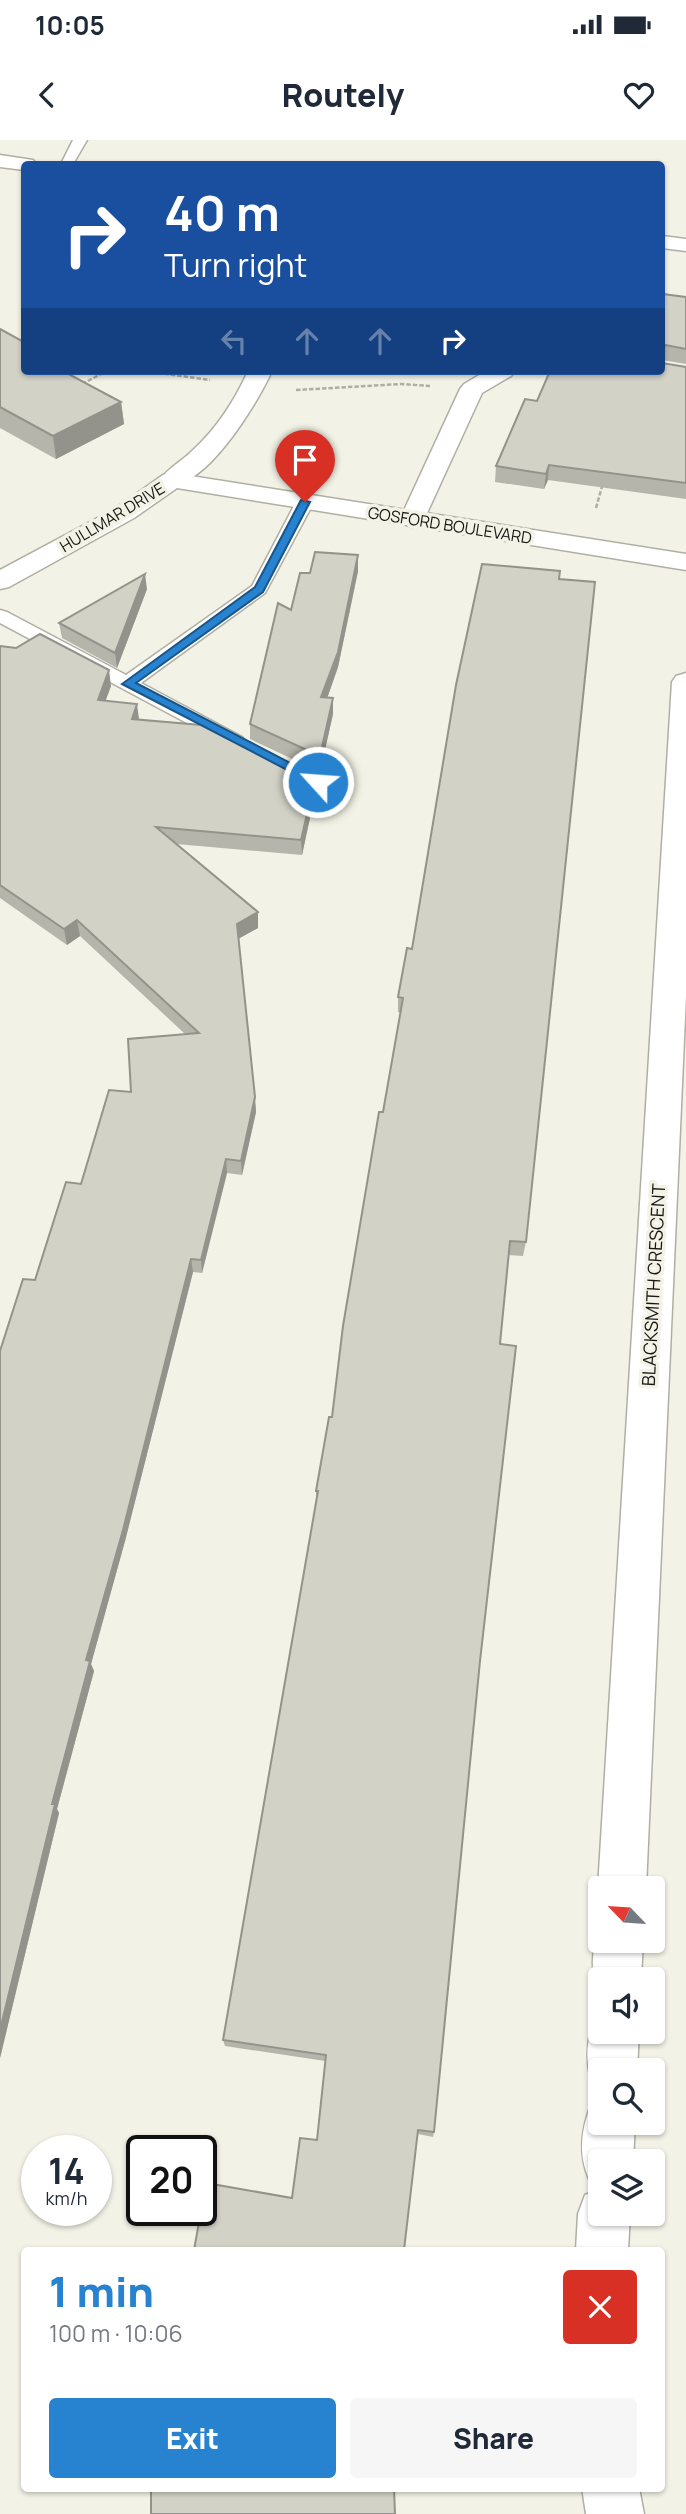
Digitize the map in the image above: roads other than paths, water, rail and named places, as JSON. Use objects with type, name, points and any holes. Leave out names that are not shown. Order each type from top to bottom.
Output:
[{"type":"street","points":[[0,161],[21,163]]},
{"type":"street","points":[[665,242],[686,245]]},
{"type":"street","name":"HULLMAR DRIVE","points":[[0,581],[125,513],[200,460],[234,421],[258,375]]},
{"type":"street","points":[[413,519],[472,389],[496,375]]},
{"type":"street","name":"GOSFORD BOULEVARD","points":[[172,480],[686,562]]},
{"type":"street","name":"BLACKSMITH CRESCENT","points":[[623,1876],[686,682]]},
{"type":"street","points":[[602,2247],[603,2226]]},
{"type":"street","points":[[611,2492],[615,2514]]},
{"type":"lane","points":[[69,161],[80,140]]},
{"type":"lane","points":[[128,684],[259,589],[305,502]]},
{"type":"lane","points":[[0,616],[252,750]]}]
